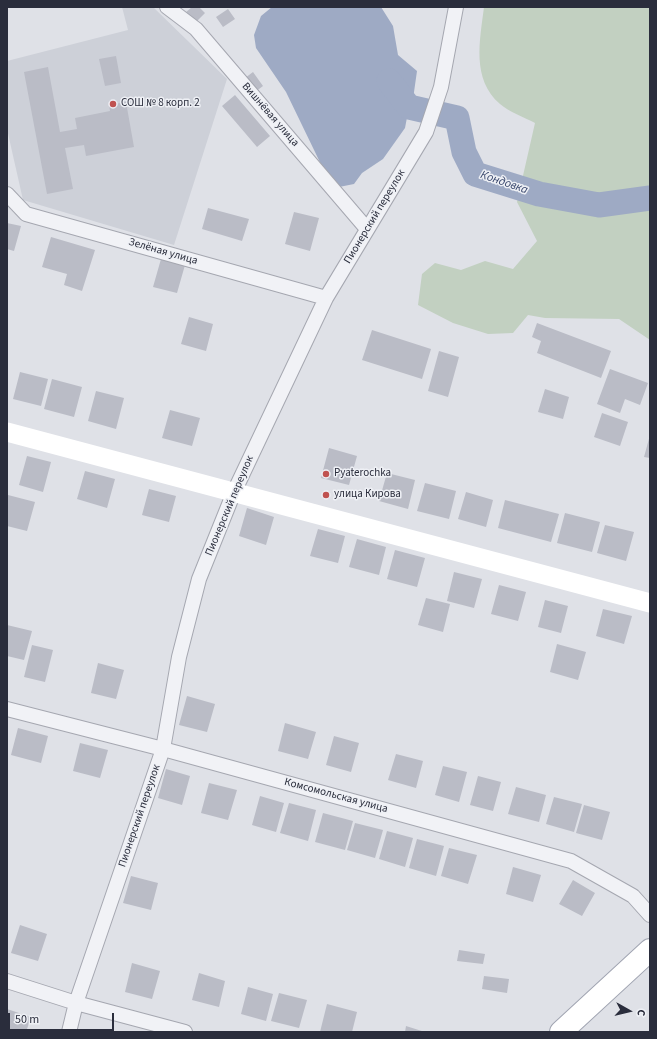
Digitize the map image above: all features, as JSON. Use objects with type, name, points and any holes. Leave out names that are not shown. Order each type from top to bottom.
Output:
[{"type":"main road","points":[[561,1032],[650,950]]},
{"type":"street","name":"Вишнёвая улица","points":[[167,7],[196,29],[367,228]]},
{"type":"street","name":"Пионерский переулок","points":[[68,1032],[76,1003],[163,749],[179,657],[199,579],[234,492],[326,298],[426,132],[441,87],[456,7]]},
{"type":"street","name":"Зелёная улица","points":[[7,194],[26,214],[326,298]]},
{"type":"street","points":[[7,432],[650,603]]},
{"type":"street","name":"Комсомольская улица","points":[[7,709],[163,749],[571,861],[633,896],[650,915]]},
{"type":"street","points":[[7,981],[76,1003],[186,1032]]},
{"type":"shaded area","name":"СОШ № 8 корп. 2","points":[[122,7],[153,7],[227,79],[174,245],[23,200],[7,129],[7,61],[128,30]]},
{"type":"green space","points":[[484,7],[650,7],[650,340],[619,319],[545,318],[528,315],[513,333],[488,334],[453,323],[418,305],[422,274],[435,263],[461,270],[485,261],[513,269],[537,241],[517,202],[535,123],[512,112],[500,104],[491,94],[485,83],[481,71],[480,58]]},
{"type":"water","points":[[272,7],[381,7],[393,26],[398,55],[417,71],[413,99],[409,107],[405,128],[383,159],[362,173],[354,184],[339,187],[330,183],[286,92],[256,48],[254,35],[261,16]]},
{"type":"building","points":[[192,7],[199,7],[205,13],[195,23],[185,13]]},
{"type":"building","points":[[228,9],[235,19],[223,27],[216,17]]},
{"type":"building","points":[[116,56],[121,83],[105,86],[99,59]]},
{"type":"building","points":[[48,67],[60,132],[77,129],[75,118],[110,111],[109,105],[126,102],[134,147],[86,156],[84,145],[65,148],[73,189],[47,194],[24,72]]},
{"type":"building","points":[[253,72],[263,86],[255,92],[245,78]]},
{"type":"building","points":[[235,95],[270,136],[257,147],[222,106]]},
{"type":"building","points":[[208,208],[249,219],[242,241],[202,229]]},
{"type":"building","points":[[294,212],[319,218],[310,251],[285,244]]},
{"type":"building","points":[[7,223],[21,226],[14,251],[7,249]]},
{"type":"building","points":[[51,237],[95,250],[82,291],[64,285],[67,274],[42,267]]},
{"type":"building","points":[[161,259],[185,265],[177,293],[153,287]]},
{"type":"building","points":[[189,317],[213,324],[206,351],[181,344]]},
{"type":"building","points":[[537,323],[611,351],[601,378],[537,353],[541,341],[532,337]]},
{"type":"building","points":[[372,330],[431,349],[422,379],[362,360]]},
{"type":"building","points":[[439,351],[459,357],[448,397],[428,391]]},
{"type":"building","points":[[610,369],[648,383],[640,405],[625,399],[620,413],[597,404]]},
{"type":"building","points":[[20,372],[48,379],[41,406],[13,399]]},
{"type":"building","points":[[52,379],[82,387],[74,417],[44,409]]},
{"type":"building","points":[[545,389],[569,397],[563,419],[538,412]]},
{"type":"building","points":[[96,391],[124,398],[116,429],[88,421]]},
{"type":"building","points":[[170,410],[200,418],[192,446],[162,438]]},
{"type":"building","points":[[602,413],[628,422],[620,446],[594,437]]},
{"type":"building","points":[[650,435],[650,458],[644,457]]},
{"type":"building","points":[[329,448],[357,456],[349,485],[321,478]]},
{"type":"building","points":[[27,456],[51,462],[43,492],[19,485]]},
{"type":"building","points":[[85,471],[115,479],[107,508],[77,499]]},
{"type":"building","points":[[387,473],[415,480],[408,509],[379,501]]},
{"type":"building","points":[[425,483],[456,491],[449,519],[417,511]]},
{"type":"building","points":[[149,489],[176,496],[169,522],[142,515]]},
{"type":"building","points":[[466,492],[493,500],[486,527],[458,519]]},
{"type":"building","points":[[8,495],[35,502],[27,531],[7,526]]},
{"type":"building","points":[[505,500],[559,514],[551,542],[498,528]]},
{"type":"building","points":[[247,508],[274,517],[266,545],[239,536]]},
{"type":"building","points":[[565,513],[600,522],[592,552],[557,543]]},
{"type":"building","points":[[605,525],[634,532],[626,561],[597,553]]},
{"type":"building","points":[[318,529],[345,536],[338,563],[310,556]]},
{"type":"building","points":[[357,539],[386,547],[379,575],[349,567]]},
{"type":"building","points":[[395,550],[425,558],[417,587],[387,579]]},
{"type":"building","points":[[454,572],[482,579],[474,608],[447,601]]},
{"type":"building","points":[[499,585],[526,592],[518,621],[491,614]]},
{"type":"building","points":[[426,598],[450,604],[443,632],[418,625]]},
{"type":"building","points":[[545,600],[568,606],[561,633],[538,627]]},
{"type":"building","points":[[603,609],[632,616],[624,644],[596,636]]},
{"type":"building","points":[[7,625],[32,631],[24,660],[7,656]]},
{"type":"building","points":[[557,644],[586,652],[578,680],[550,672]]},
{"type":"building","points":[[32,645],[53,650],[45,682],[24,677]]},
{"type":"building","points":[[98,663],[124,670],[116,699],[91,693]]},
{"type":"building","points":[[187,696],[215,704],[207,732],[179,725]]},
{"type":"building","points":[[285,723],[316,732],[308,759],[278,751]]},
{"type":"building","points":[[18,728],[48,736],[41,763],[11,755]]},
{"type":"building","points":[[334,736],[359,743],[351,772],[326,765]]},
{"type":"building","points":[[80,743],[108,750],[100,778],[73,771]]},
{"type":"building","points":[[396,754],[423,761],[416,788],[388,780]]},
{"type":"building","points":[[443,766],[467,772],[459,802],[435,795]]},
{"type":"building","points":[[166,769],[190,776],[182,805],[158,798]]},
{"type":"building","points":[[478,776],[501,782],[493,811],[470,805]]},
{"type":"building","points":[[209,783],[237,790],[228,820],[201,813]]},
{"type":"building","points":[[516,787],[546,795],[539,822],[508,814]]},
{"type":"building","points":[[260,796],[284,803],[276,832],[252,825]]},
{"type":"building","points":[[554,797],[582,804],[574,832],[546,824]]},
{"type":"building","points":[[289,803],[316,810],[308,841],[280,833]]},
{"type":"building","points":[[584,805],[610,812],[602,840],[576,833]]},
{"type":"building","points":[[323,813],[353,821],[345,850],[315,842]]},
{"type":"building","points":[[355,823],[383,830],[375,858],[347,850]]},
{"type":"building","points":[[387,831],[413,838],[405,867],[379,859]]},
{"type":"building","points":[[417,839],[444,846],[436,876],[409,868]]},
{"type":"building","points":[[449,848],[477,855],[468,884],[441,876]]},
{"type":"building","points":[[513,867],[541,875],[533,902],[506,894]]},
{"type":"building","points":[[131,876],[158,883],[151,910],[123,903]]},
{"type":"building","points":[[573,880],[595,893],[582,916],[559,904]]},
{"type":"building","points":[[20,925],[47,934],[38,961],[11,953]]},
{"type":"building","points":[[459,950],[485,954],[483,964],[457,961]]},
{"type":"building","points":[[132,963],[160,971],[152,999],[125,992]]},
{"type":"building","points":[[199,973],[225,981],[219,1007],[192,1000]]},
{"type":"building","points":[[484,976],[509,979],[507,993],[482,989]]},
{"type":"building","points":[[248,987],[273,994],[266,1021],[241,1014]]},
{"type":"building","points":[[279,993],[307,1000],[299,1028],[271,1021]]},
{"type":"building","points":[[327,1004],[357,1012],[352,1032],[320,1032]]},
{"type":"building","points":[[7,1009],[31,1017],[26,1032],[7,1032]]},
{"type":"building","points":[[406,1026],[425,1032],[405,1032]]},
{"type":"waterway","name":"Кондовка","points":[[389,81],[409,107],[457,118],[464,152],[475,174],[539,194],[599,205],[650,198]]},
{"type":"place","name":"СОШ № 8 корп. 2","points":[[113,104]]},
{"type":"place","name":"Pyaterochka","points":[[326,474]]},
{"type":"place","name":"улица Кирова","points":[[326,495]]}]
